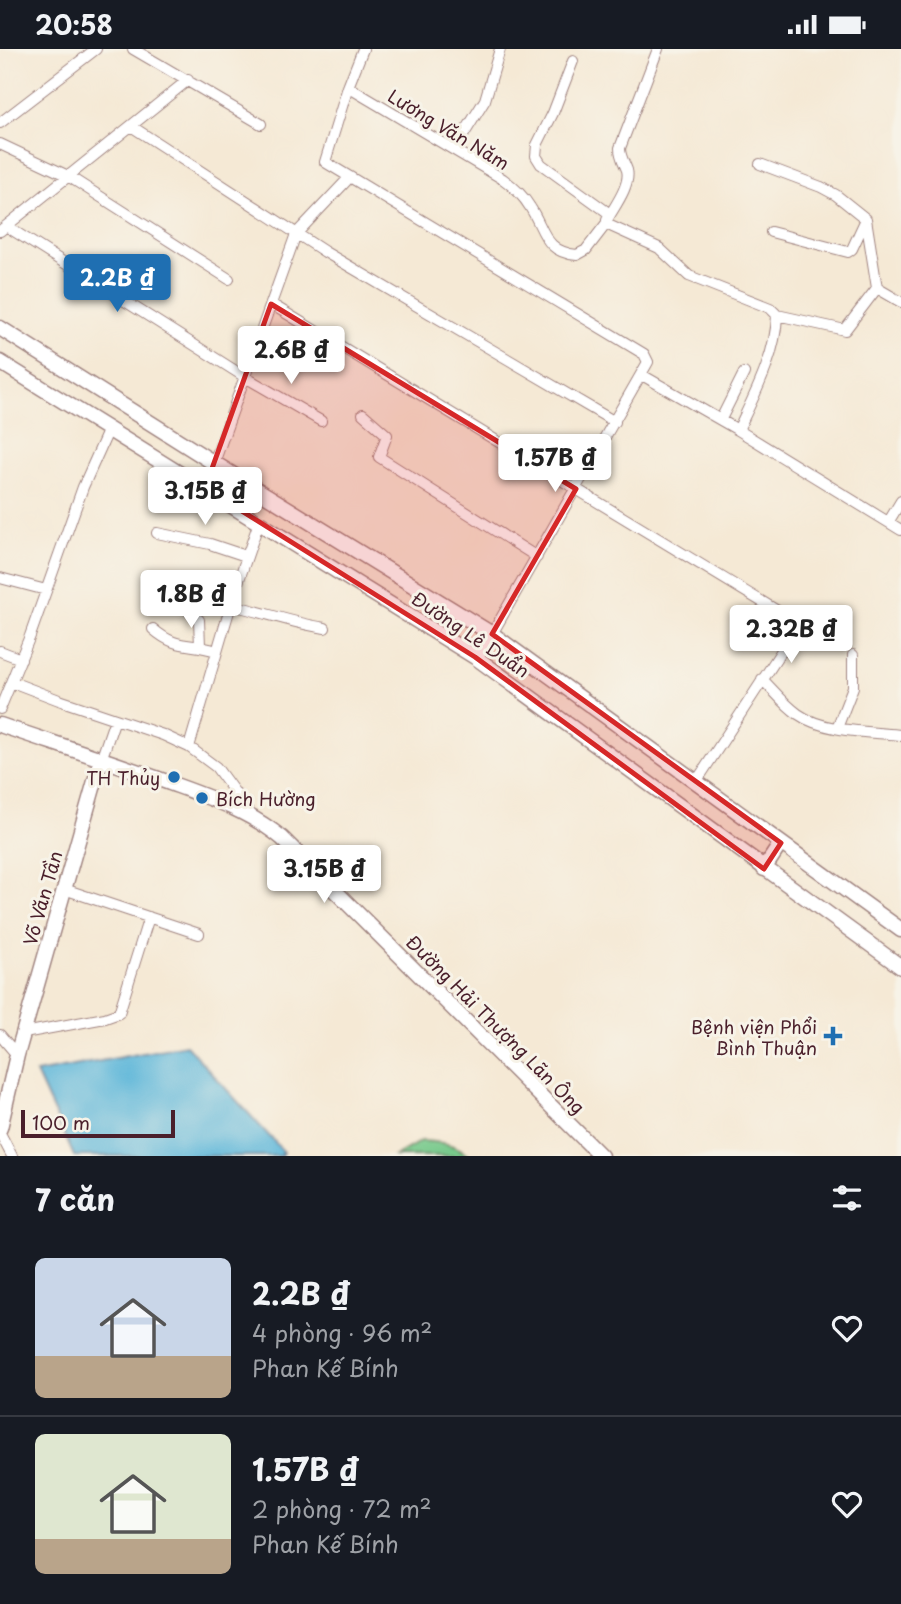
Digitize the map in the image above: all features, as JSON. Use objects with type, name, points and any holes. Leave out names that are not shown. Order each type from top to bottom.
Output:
[{"type":"main road","name":"Đường Lê Duẩn","points":[[0,328],[492,633],[901,930]]},
{"type":"main road","name":"Đường Lê Duẩn","points":[[0,362],[475,657],[901,967]]},
{"type":"main road","points":[[475,657],[492,633]]},
{"type":"main road","name":"Đường Hải Thượng Lãn Ông","points":[[0,725],[207,797],[253,816],[282,838],[601,1156]]},
{"type":"main road","name":"Võ Văn Tần","points":[[0,1131],[18,1055],[101,760]]},
{"type":"main road","points":[[764,869],[781,843]]},
{"type":"street","points":[[0,123],[96,49]]},
{"type":"street","points":[[133,49],[150,53],[188,80],[261,124]]},
{"type":"street","points":[[363,49],[348,87],[325,162],[644,354],[648,362],[492,633]]},
{"type":"street","points":[[454,150],[485,100],[500,49]]},
{"type":"street","points":[[608,219],[626,183],[628,173],[620,156],[620,148],[659,49]]},
{"type":"street","points":[[573,61],[553,113],[537,145],[536,156],[541,164],[608,219],[659,248],[690,276],[748,298],[770,308],[777,315],[845,330],[877,288],[866,219],[836,195],[821,187],[760,164]]},
{"type":"street","points":[[188,80],[3,229],[321,421]]},
{"type":"street","name":"Lương Văn Năm","points":[[348,87],[503,179],[519,192],[531,207],[555,249],[577,255],[586,250],[608,219]]},
{"type":"street","points":[[131,126],[296,234],[615,422]]},
{"type":"street","points":[[0,144],[68,176],[229,279]]},
{"type":"street","points":[[205,488],[296,234],[350,177]]},
{"type":"street","points":[[771,232],[848,252],[866,219]]},
{"type":"street","points":[[877,288],[901,302]]},
{"type":"street","points":[[271,304],[789,618],[793,625],[792,635],[696,782]]},
{"type":"street","points":[[738,430],[762,377],[777,329],[777,315]]},
{"type":"street","points":[[721,419],[744,373]]},
{"type":"street","points":[[642,375],[721,419],[901,530]]},
{"type":"street","points":[[363,414],[387,435],[379,457],[537,557]]},
{"type":"street","points":[[0,709],[22,659],[83,487],[109,429]]},
{"type":"street","points":[[889,521],[901,501]]},
{"type":"street","points":[[190,747],[216,651],[259,522]]},
{"type":"street","points":[[157,533],[210,544],[246,556]]},
{"type":"street","points":[[0,577],[46,590]]},
{"type":"street","points":[[231,605],[274,615],[290,622],[325,628]]},
{"type":"street","points":[[190,612],[199,620],[200,646]]},
{"type":"street","points":[[153,629],[174,644],[200,646],[216,651]]},
{"type":"street","points":[[0,651],[22,659]]},
{"type":"street","points":[[837,727],[853,687],[853,655]]},
{"type":"street","points":[[762,680],[800,716],[816,723],[901,735]]},
{"type":"street","points":[[12,682],[190,747],[216,767],[253,816]]},
{"type":"street","points":[[101,760],[115,719]]},
{"type":"street","points":[[64,889],[199,934]]},
{"type":"street","points":[[24,1033],[118,1013],[149,917]]},
{"type":"street","points":[[0,1035],[18,1055]]},
{"type":"street","points":[[0,1131],[12,1156]]},
{"type":"highlighted area","points":[[271,304],[576,489],[492,634],[781,843],[764,869],[475,657],[205,488]]},
{"type":"green space","points":[[421,1141],[453,1146],[469,1156],[395,1156]]},
{"type":"water","points":[[186,1045],[283,1151],[282,1156],[74,1156],[36,1073]]},
{"type":"place","name":"TH Thủy","points":[[174,777]]},
{"type":"place","name":"Bích Hường","points":[[202,798]]},
{"type":"place","name":"Bệnh viện Phổi Bình Thuận","points":[[833,1036]]}]
